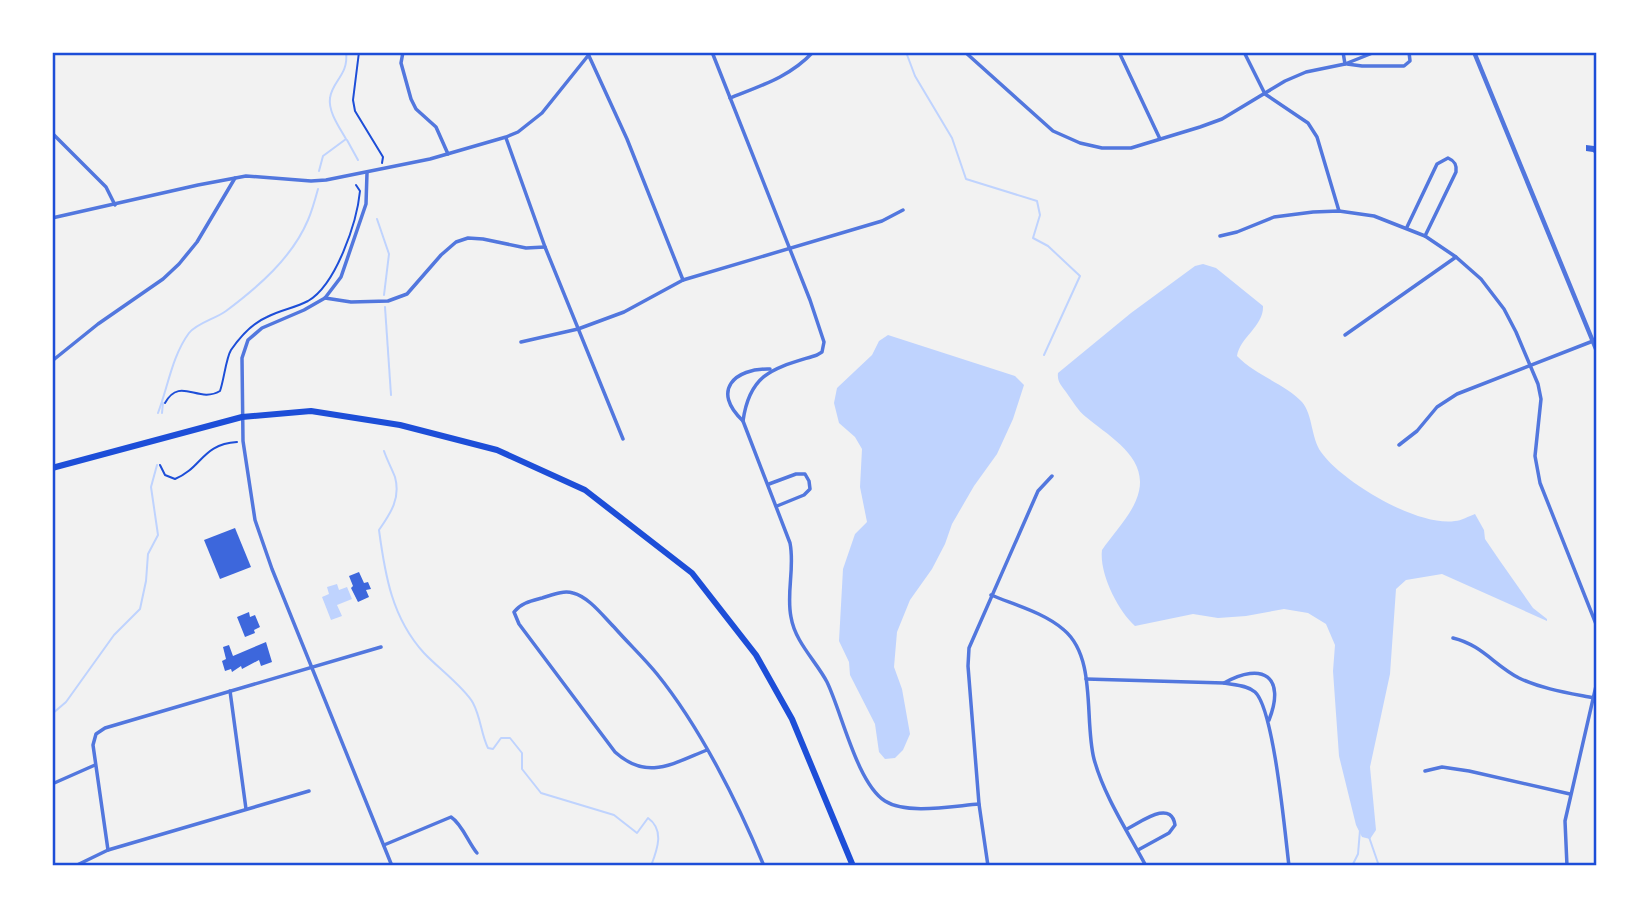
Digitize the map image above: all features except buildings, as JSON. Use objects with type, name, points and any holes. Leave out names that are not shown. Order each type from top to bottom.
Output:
[{"type":"main road","points":[[52,468],[242,417],[311,411],[400,425],[497,450],[585,491],[692,573],[756,655],[792,719],[853,866]]},
{"type":"street","points":[[403,52],[401,63],[411,99],[416,108],[436,127],[448,154]]},
{"type":"street","points":[[712,52],[824,342],[822,352],[772,369],[743,372],[731,384],[729,393],[730,404],[743,421],[790,543],[793,559],[791,617],[797,634],[827,682],[864,776],[873,790],[885,801],[900,807],[979,804]]},
{"type":"street","points":[[730,98],[786,75],[813,52]]},
{"type":"street","points":[[965,52],[970,60],[1053,131],[1080,144],[1102,148],[1131,148],[1222,119],[1306,72],[1345,64],[1375,52]]},
{"type":"street","points":[[1119,52],[1161,140]]},
{"type":"street","points":[[1244,52],[1265,94],[1308,123],[1317,137],[1339,211]]},
{"type":"street","points":[[1343,52],[1345,64]]},
{"type":"street","points":[[1345,64],[1404,66],[1410,61],[1409,52]]},
{"type":"street","points":[[1474,52],[1597,349]]},
{"type":"street","points":[[52,218],[246,176],[312,181],[367,173],[506,137],[535,121],[590,54],[683,280]]},
{"type":"street","points":[[52,133],[106,187],[115,205]]},
{"type":"street","points":[[506,137],[545,247],[623,439]]},
{"type":"street","points":[[1407,227],[1437,164],[1448,158],[1457,166],[1456,172],[1425,236]]},
{"type":"street","points":[[367,173],[366,204],[341,277],[326,298],[262,328],[248,340],[242,358],[242,417],[255,520],[392,866]]},
{"type":"street","points":[[52,361],[98,324],[163,279],[179,264],[197,242],[235,178]]},
{"type":"street","points":[[521,342],[578,329],[624,312],[683,280],[882,221],[903,209]]},
{"type":"street","points":[[1220,236],[1274,217],[1339,211],[1374,216],[1425,236],[1456,257],[1481,279],[1504,309],[1538,384],[1541,399],[1535,456],[1540,483],[1597,624]]},
{"type":"street","points":[[326,298],[351,302],[388,301],[407,294],[441,254],[468,238],[526,248],[545,247]]},
{"type":"street","points":[[1345,335],[1456,257]]},
{"type":"street","points":[[1399,445],[1417,431],[1437,407],[1457,394],[1593,341]]},
{"type":"street","points":[[743,421],[745,404],[757,382],[772,369]]},
{"type":"street","points":[[769,484],[796,474],[805,474],[810,481],[810,489],[804,495],[777,506]]},
{"type":"street","points":[[988,866],[979,804],[968,666],[969,648],[1038,491],[1052,476]]},
{"type":"street","points":[[707,750],[654,769],[644,769],[624,760],[615,752],[519,624],[514,612],[524,603],[564,592],[580,596],[601,614],[657,673],[676,699],[707,750],[750,832],[764,866]]},
{"type":"street","points":[[992,595],[1064,629],[1081,654],[1095,763],[1146,866]]},
{"type":"street","points":[[1453,638],[1469,642],[1521,679],[1547,688],[1594,698]]},
{"type":"street","points":[[108,850],[93,745],[96,734],[105,728],[381,647]]},
{"type":"street","points":[[1224,683],[1240,674],[1251,673],[1263,675],[1272,681],[1276,702],[1268,722]]},
{"type":"street","points":[[1086,679],[1224,683],[1254,690],[1261,699],[1270,729],[1289,866]]},
{"type":"street","points":[[1567,866],[1565,821],[1597,686]]},
{"type":"street","points":[[230,691],[246,808]]},
{"type":"street","points":[[52,784],[96,765]]},
{"type":"street","points":[[1425,771],[1442,767],[1469,771],[1570,794]]},
{"type":"street","points":[[75,866],[108,850],[309,791]]},
{"type":"street","points":[[1127,829],[1158,813],[1169,813],[1174,818],[1175,825],[1169,833],[1138,850]]},
{"type":"street","points":[[384,845],[451,817],[456,819],[477,853]]},
{"type":"path","points":[[359,52],[353,100],[355,111],[383,157],[384,160],[380,164]]},
{"type":"path","points":[[165,403],[175,391],[208,396],[220,391],[230,350],[246,331],[265,317],[308,301],[324,288],[337,267],[358,204],[360,191],[356,185]]},
{"type":"path","points":[[160,465],[165,475],[174,479],[183,475],[217,445],[243,441]]},
{"type":"water","points":[[1203,264],[1216,268],[1263,306],[1260,320],[1242,343],[1237,356],[1302,402],[1306,407],[1315,440],[1331,464],[1363,489],[1421,517],[1455,521],[1475,514],[1484,530],[1485,539],[1500,561],[1533,608],[1547,619],[1442,574],[1406,580],[1396,589],[1390,674],[1370,767],[1376,830],[1370,839],[1362,837],[1356,825],[1339,756],[1333,671],[1335,645],[1326,624],[1308,613],[1284,609],[1218,618],[1193,614],[1135,626],[1116,601],[1107,580],[1102,550],[1133,507],[1140,479],[1137,467],[1123,448],[1080,412],[1060,383],[1058,373],[1131,313],[1195,266]]},
{"type":"water","points":[[888,335],[1015,376],[1024,385],[1013,419],[997,454],[952,524],[932,569],[910,600],[897,632],[894,667],[902,689],[910,734],[903,750],[895,758],[885,759],[879,752],[875,724],[850,675],[849,662],[839,641],[843,569],[855,534],[867,522],[860,487],[862,449],[855,437],[839,423],[834,403],[837,388],[872,355],[879,341]]},
{"type":"water","points":[[337,584],[339,590],[347,587],[352,599],[337,605],[342,616],[331,620],[322,597],[329,594],[327,587]]},
{"type":"waterway","points":[[319,171],[323,156],[346,139],[335,120],[330,103],[331,92],[345,66],[346,52]]},
{"type":"waterway","points":[[906,52],[915,76],[952,138],[966,179],[1037,201],[1040,215],[1033,238],[1048,246],[1080,276],[1044,355]]},
{"type":"waterway","points":[[347,140],[358,160]]},
{"type":"waterway","points":[[158,413],[174,362],[189,333],[238,302],[262,282],[283,259],[301,234],[318,189]]},
{"type":"waterway","points":[[377,219],[389,254],[384,295]]},
{"type":"waterway","points":[[385,307],[391,395]]},
{"type":"waterway","points":[[162,413],[163,403]]},
{"type":"waterway","points":[[384,451],[395,477],[397,492],[390,512],[379,530],[381,547],[397,611],[413,640],[469,697],[476,709],[488,748],[493,749],[501,738],[510,738],[522,753],[522,769],[541,793],[614,815],[637,833],[648,818],[658,834],[651,866]]},
{"type":"waterway","points":[[52,714],[66,702],[114,635],[140,609],[148,554],[158,535],[151,487],[157,465]]},
{"type":"waterway","points":[[1352,866],[1358,854],[1360,830]]},
{"type":"waterway","points":[[1369,837],[1379,866]]}]
